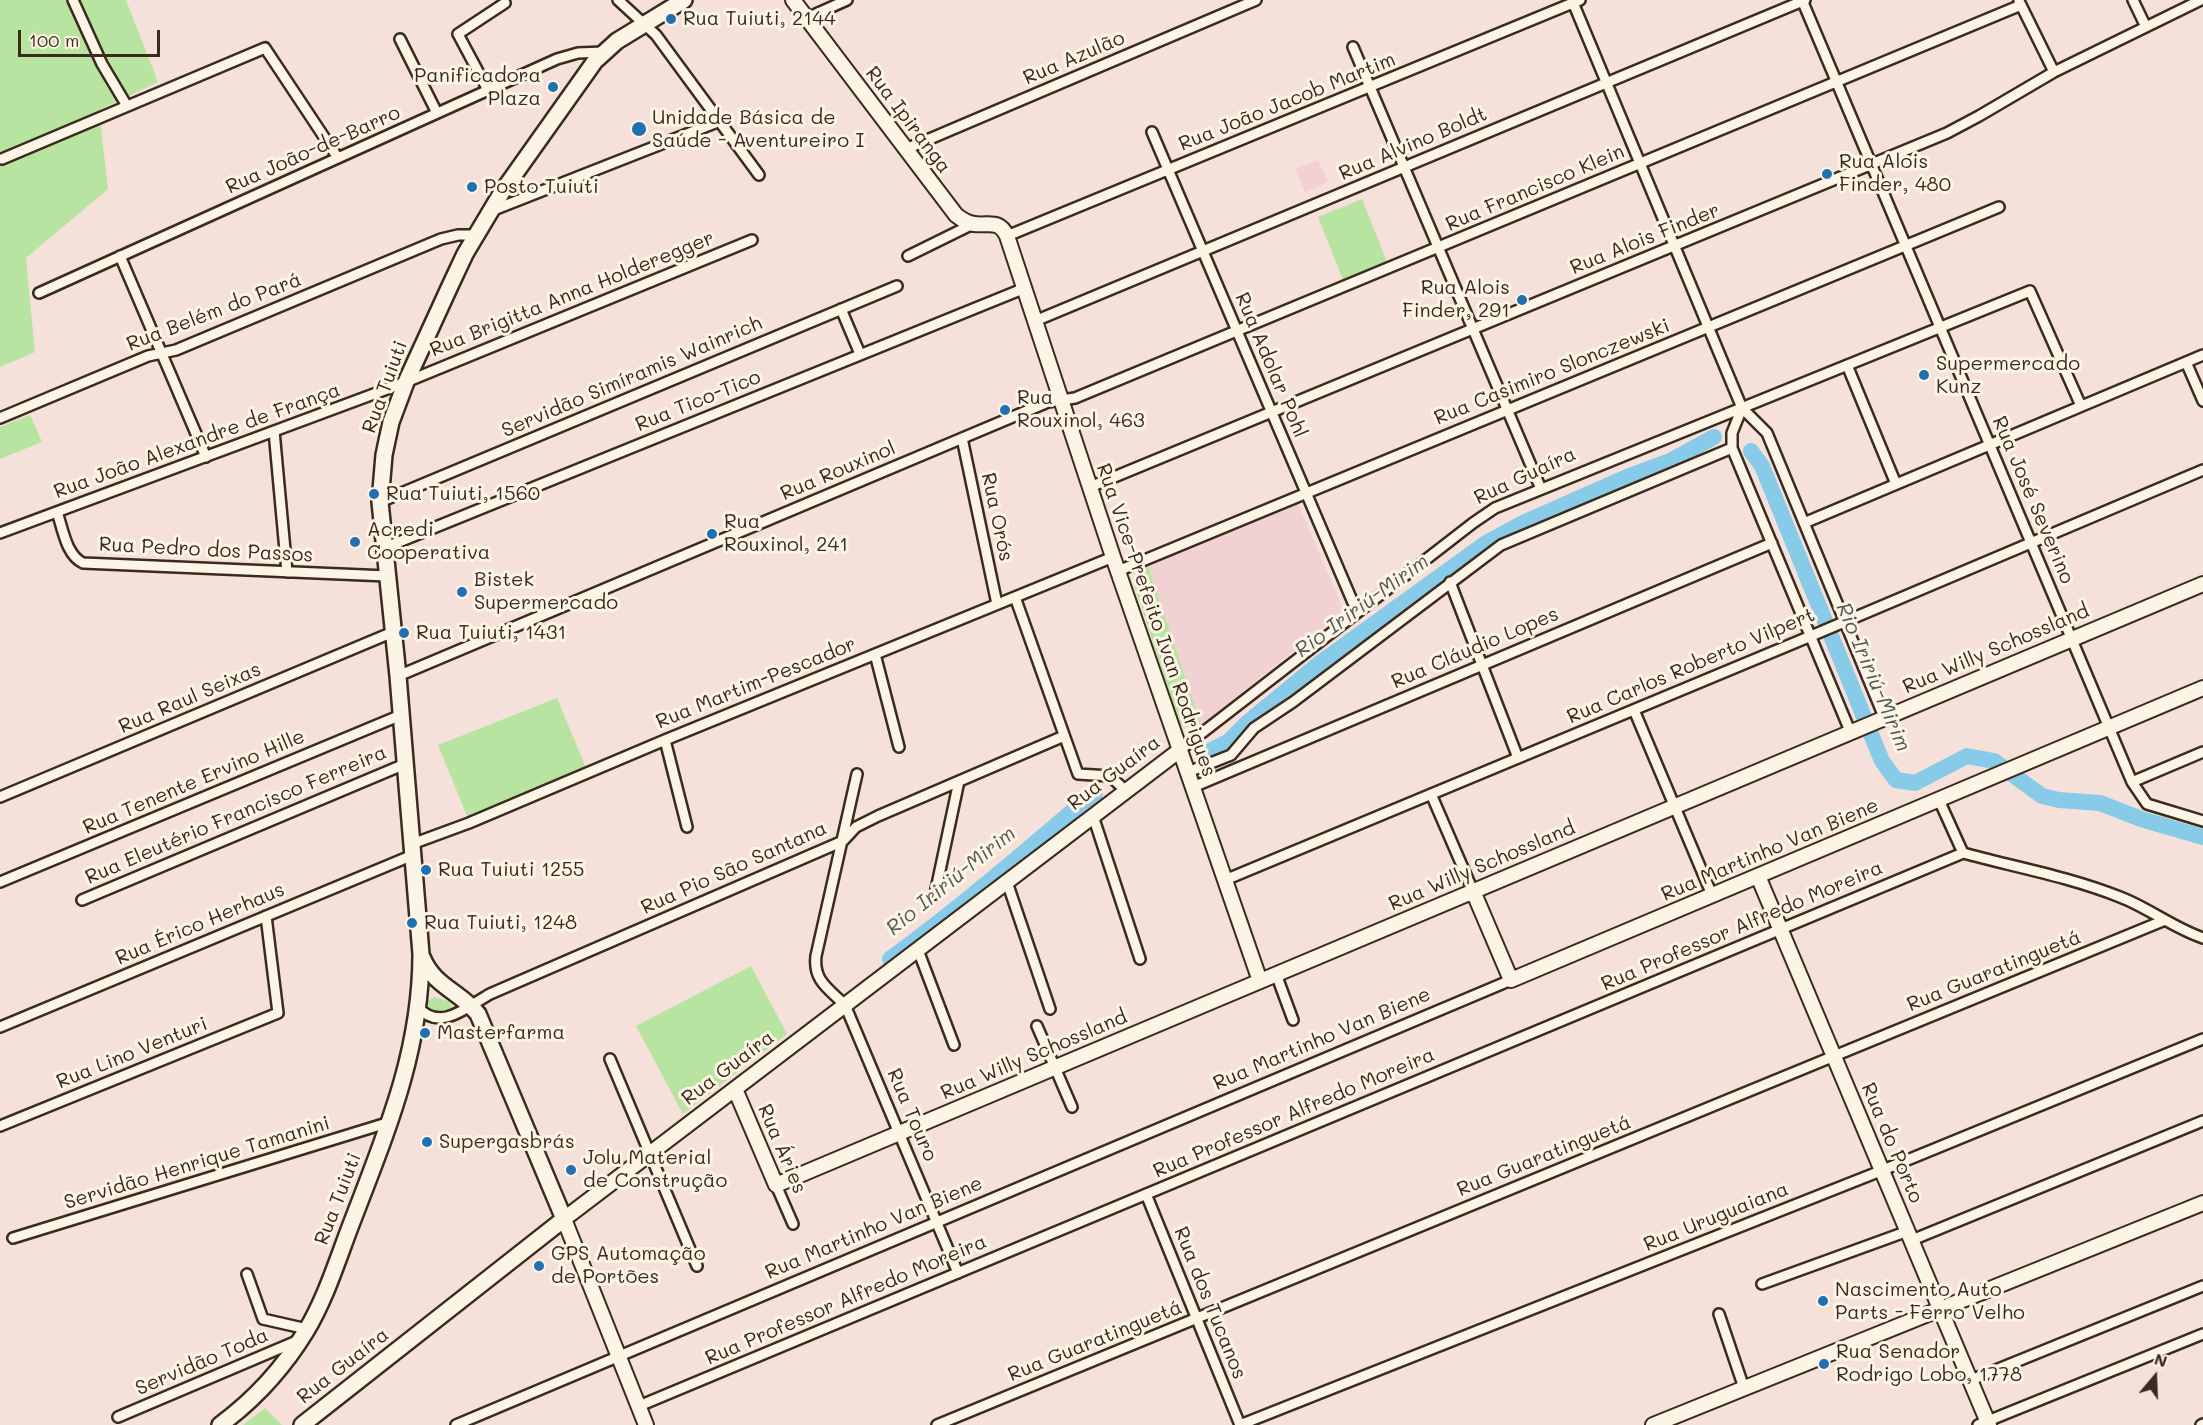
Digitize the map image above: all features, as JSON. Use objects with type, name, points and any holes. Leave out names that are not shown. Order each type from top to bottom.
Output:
[{"type":"main road","name":"Rua Tuiuti","points":[[222,1424],[261,1389],[303,1335],[327,1284],[390,1122],[409,1061],[418,1007],[421,954],[398,676],[380,502],[387,439],[406,382],[450,286],[489,212],[579,82],[604,52],[645,23],[684,0]]},
{"type":"main road","name":"Rua Tuiuti","points":[[421,954],[430,973],[451,992],[472,1006]]},
{"type":"main road","points":[[418,1007],[431,994],[451,992]]},
{"type":"main road","points":[[472,1006],[483,1022],[564,1219]]},
{"type":"main road","name":"Rua Guaíra","points":[[302,1425],[564,1219]]},
{"type":"street","points":[[73,0],[102,64],[127,106]]},
{"type":"street","points":[[618,0],[656,35],[759,175]]},
{"type":"street","name":"Rua Ipiranga","points":[[794,0],[956,215],[974,224],[995,223],[1007,236]]},
{"type":"street","points":[[807,18],[847,0]]},
{"type":"street","name":"Rua Azulão","points":[[906,149],[1256,0]]},
{"type":"street","name":"Rua José Severino","points":[[1803,0],[2132,782],[2147,804],[2203,821]]},
{"type":"street","name":"Rua Alvino Boldt","points":[[1035,321],[1803,0]]},
{"type":"street","points":[[2133,0],[2146,27]]},
{"type":"street","name":"Rua Alois Finder","points":[[1090,487],[1963,125],[2054,72],[2201,0]]},
{"type":"street","points":[[1575,1],[1742,408],[1767,433],[1880,718]]},
{"type":"street","name":"Rua João Jacob Martim","points":[[1007,236],[1575,1]]},
{"type":"street","points":[[2020,2],[2054,72]]},
{"type":"street","name":"Rua Francisco Klein","points":[[1062,401],[1075,398],[1439,248],[1837,82],[2020,2]]},
{"type":"street","points":[[488,90],[458,34],[506,3]]},
{"type":"street","points":[[400,39],[437,113]]},
{"type":"street","points":[[1353,47],[1541,489]]},
{"type":"street","points":[[2,159],[265,48],[338,158]]},
{"type":"street","name":"Rua João-de-Barro","points":[[39,293],[566,55],[604,52]]},
{"type":"street","points":[[489,212],[720,121]]},
{"type":"street","name":"Rua Adolar Pohl","points":[[1152,132],[1357,612]]},
{"type":"street","name":"Rua Casimiro Slonczewski","points":[[1118,571],[1999,207]]},
{"type":"street","points":[[908,256],[974,224]]},
{"type":"street","name":"Rua Belém do Pará","points":[[0,418],[441,239],[458,235],[476,235]]},
{"type":"street","name":"Rua Vice-Prefeito Ivan Rodrigues","points":[[1007,236],[1113,557],[1260,981]]},
{"type":"street","name":"Rua Brigitta Anna Holderegger","points":[[406,382],[752,240]]},
{"type":"street","points":[[120,256],[206,457]]},
{"type":"street","name":"Servidão Simíramis Wainrich","points":[[380,502],[897,286]]},
{"type":"street","name":"Rua Tico-Tico","points":[[384,548],[1024,288]]},
{"type":"street","name":"Rua Guaíra","points":[[564,1219],[1495,508],[2030,291],[2081,406]]},
{"type":"street","points":[[841,309],[860,354]]},
{"type":"street","points":[[1804,523],[2203,355]]},
{"type":"street","points":[[2186,362],[2203,401]]},
{"type":"street","points":[[1847,365],[1896,484]]},
{"type":"street","name":"Rua João Alexandre de França","points":[[0,533],[406,382]]},
{"type":"street","name":"Rua Rouxinol","points":[[398,676],[1048,402],[1062,401]]},
{"type":"street","points":[[1742,408],[1732,433],[1732,448],[1811,636],[1856,729]]},
{"type":"street","points":[[274,431],[286,572]]},
{"type":"street","name":"Rua Orós","points":[[962,438],[997,604]]},
{"type":"street","points":[[1188,772],[1231,754],[1254,728],[1293,702],[1501,545],[1732,448]]},
{"type":"street","name":"Rua Carlos Roberto Vilpert","points":[[1225,880],[2203,470]]},
{"type":"street","name":"Rua Pedro dos Passos","points":[[57,512],[71,553],[83,563],[387,576]]},
{"type":"street","name":"Rua Cláudio Lopes","points":[[1193,787],[1772,543]]},
{"type":"street","name":"Rua Martim-Pescador","points":[[413,849],[480,818],[665,740],[1113,557]]},
{"type":"street","points":[[1450,582],[1518,758]]},
{"type":"street","name":"Rua Willy Schossland","points":[[776,1185],[1880,718],[2203,584]]},
{"type":"street","points":[[1015,597],[1078,774],[1110,777],[1126,791]]},
{"type":"street","name":"Rua Raul Seixas","points":[[0,797],[393,632]]},
{"type":"street","points":[[875,654],[899,747]]},
{"type":"street","name":"Rua Martinho Van Biene","points":[[456,1425],[2203,688]]},
{"type":"street","points":[[1634,710],[1712,895]]},
{"type":"street","name":"Rua Tenente Ervino Hille","points":[[0,882],[401,715]]},
{"type":"street","name":"Rua Pio São Santana","points":[[418,1007],[428,1016],[440,1019],[455,1015],[490,994],[843,841],[856,827],[867,821],[1064,736]]},
{"type":"street","points":[[665,740],[687,827]]},
{"type":"street","points":[[2132,782],[2203,752]]},
{"type":"street","name":"Rua Eleutério Francisco Ferreira","points":[[82,900],[405,764]]},
{"type":"street","points":[[845,1005],[819,980],[815,965],[857,774]]},
{"type":"street","points":[[935,894],[959,781]]},
{"type":"street","points":[[1431,794],[1511,980]]},
{"type":"street","points":[[1939,800],[1963,853],[2105,891],[2203,938]]},
{"type":"street","points":[[1093,816],[1140,959]]},
{"type":"street","name":"Rua Érico Herhaus","points":[[0,1027],[266,916],[413,849]]},
{"type":"street","name":"Rua Professor Alfredo Moreira","points":[[639,1406],[1963,853]]},
{"type":"street","name":"Rua do Porto","points":[[1758,876],[1971,1380],[1985,1424]]},
{"type":"street","points":[[1007,882],[1050,1009]]},
{"type":"street","name":"Rua Lino Venturi","points":[[0,1126],[278,1013],[266,916]]},
{"type":"street","name":"Rua Guaratinguetá","points":[[937,1425],[2165,920]]},
{"type":"street","points":[[918,950],[954,1045]]},
{"type":"street","points":[[1276,974],[1293,1020]]},
{"type":"street","name":"Rua Touro","points":[[845,1005],[958,1273]]},
{"type":"street","points":[[1037,1026],[1071,1107]]},
{"type":"street","name":"Rua Uruguaiana","points":[[1240,1425],[1883,1170],[2203,1039]]},
{"type":"street","points":[[610,1059],[697,1266]]},
{"type":"street","name":"Rua Áries","points":[[735,1089],[793,1224]]},
{"type":"street","points":[[1762,1284],[1910,1236],[2203,1121]]},
{"type":"street","name":"Servidão Henrique Tamanini","points":[[13,1238],[390,1122]]},
{"type":"street","name":"Rua dos Tucanos","points":[[1146,1194],[1240,1425]]},
{"type":"street","points":[[1653,1425],[2203,1203]]},
{"type":"street","points":[[564,1219],[646,1425]]},
{"type":"street","points":[[247,1274],[263,1319],[303,1335]]},
{"type":"street","points":[[1971,1380],[2203,1286]]},
{"type":"street","points":[[1719,1314],[1744,1388]]},
{"type":"street","points":[[1985,1424],[2203,1334]]},
{"type":"street","name":"Servidão Toda","points":[[118,1418],[303,1335]]},
{"type":"shaded area","points":[[1318,160],[1328,182],[1305,192],[1295,169]]},
{"type":"shaded area","points":[[1298,503],[1344,611],[1201,725],[1148,566]]},
{"type":"green space","points":[[0,0],[126,0],[158,82],[99,110],[108,189],[26,258],[35,352],[0,367]]},
{"type":"green space","points":[[1362,199],[1387,262],[1343,280],[1318,217]]},
{"type":"green space","points":[[30,415],[42,442],[0,459],[0,427]]},
{"type":"green space","points":[[1148,566],[1201,725],[1198,726],[1180,725],[1133,582],[1137,571]]},
{"type":"green space","points":[[557,698],[586,768],[467,816],[438,745]]},
{"type":"green space","points":[[751,966],[787,1034],[683,1114],[636,1026]]},
{"type":"green space","points":[[434,997],[448,1001],[455,1010],[436,1014],[428,1010],[428,1001]]},
{"type":"green space","points":[[265,1408],[282,1425],[243,1425]]},
{"type":"waterway","name":"Rio Iririú-Mirim","points":[[1210,751],[1229,741],[1247,723],[1320,663],[1486,543],[1525,522],[1627,477],[1670,461],[1714,437]]},
{"type":"waterway","name":"Rio Iririú-Mirim","points":[[1751,451],[1762,466],[1882,761],[1896,780],[1915,783],[1967,756],[1994,761],[2042,796],[2059,800],[2100,803],[2141,819],[2203,837]]},
{"type":"waterway","name":"Rio Iririú-Mirim","points":[[890,959],[964,902],[1095,794]]},
{"type":"place","name":"Rua Tuiuti, 2144","points":[[671,19]]},
{"type":"place","name":"Panificadora Plaza","points":[[553,87]]},
{"type":"place","name":"Unidade Básica de Saúde - Aventureiro I","points":[[639,129]]},
{"type":"place","name":"Rua Alois Finder, 480","points":[[1827,174]]},
{"type":"place","name":"Posto Tuiuti","points":[[472,187]]},
{"type":"place","name":"Rua Alois Finder, 291","points":[[1522,300]]},
{"type":"place","name":"Supermercado Kunz","points":[[1924,375]]},
{"type":"place","name":"Rua Rouxinol, 463","points":[[1005,410]]},
{"type":"place","name":"Rua Tuiuti, 1560","points":[[374,494]]},
{"type":"place","name":"Rua Rouxinol, 241","points":[[712,534]]},
{"type":"place","name":"Acredi Cooperativa","points":[[355,542]]},
{"type":"place","name":"Bistek Supermercado","points":[[462,592]]},
{"type":"place","name":"Rua Tuiuti, 1431","points":[[404,633]]},
{"type":"place","name":"Rua Tuiuti 1255","points":[[426,870]]},
{"type":"place","name":"Rua Tuiuti, 1248","points":[[412,923]]},
{"type":"place","name":"Masterfarma","points":[[425,1033]]},
{"type":"place","name":"Supergasbrás","points":[[427,1142]]},
{"type":"place","name":"Jolu Material de Construção","points":[[571,1170]]},
{"type":"place","name":"GPS Automação de Portões","points":[[539,1266]]},
{"type":"place","name":"Nascimento Auto Parts - Ferro Velho","points":[[1823,1301]]},
{"type":"place","name":"Rua Senador Rodrigo Lobo, 1778","points":[[1824,1364]]}]
